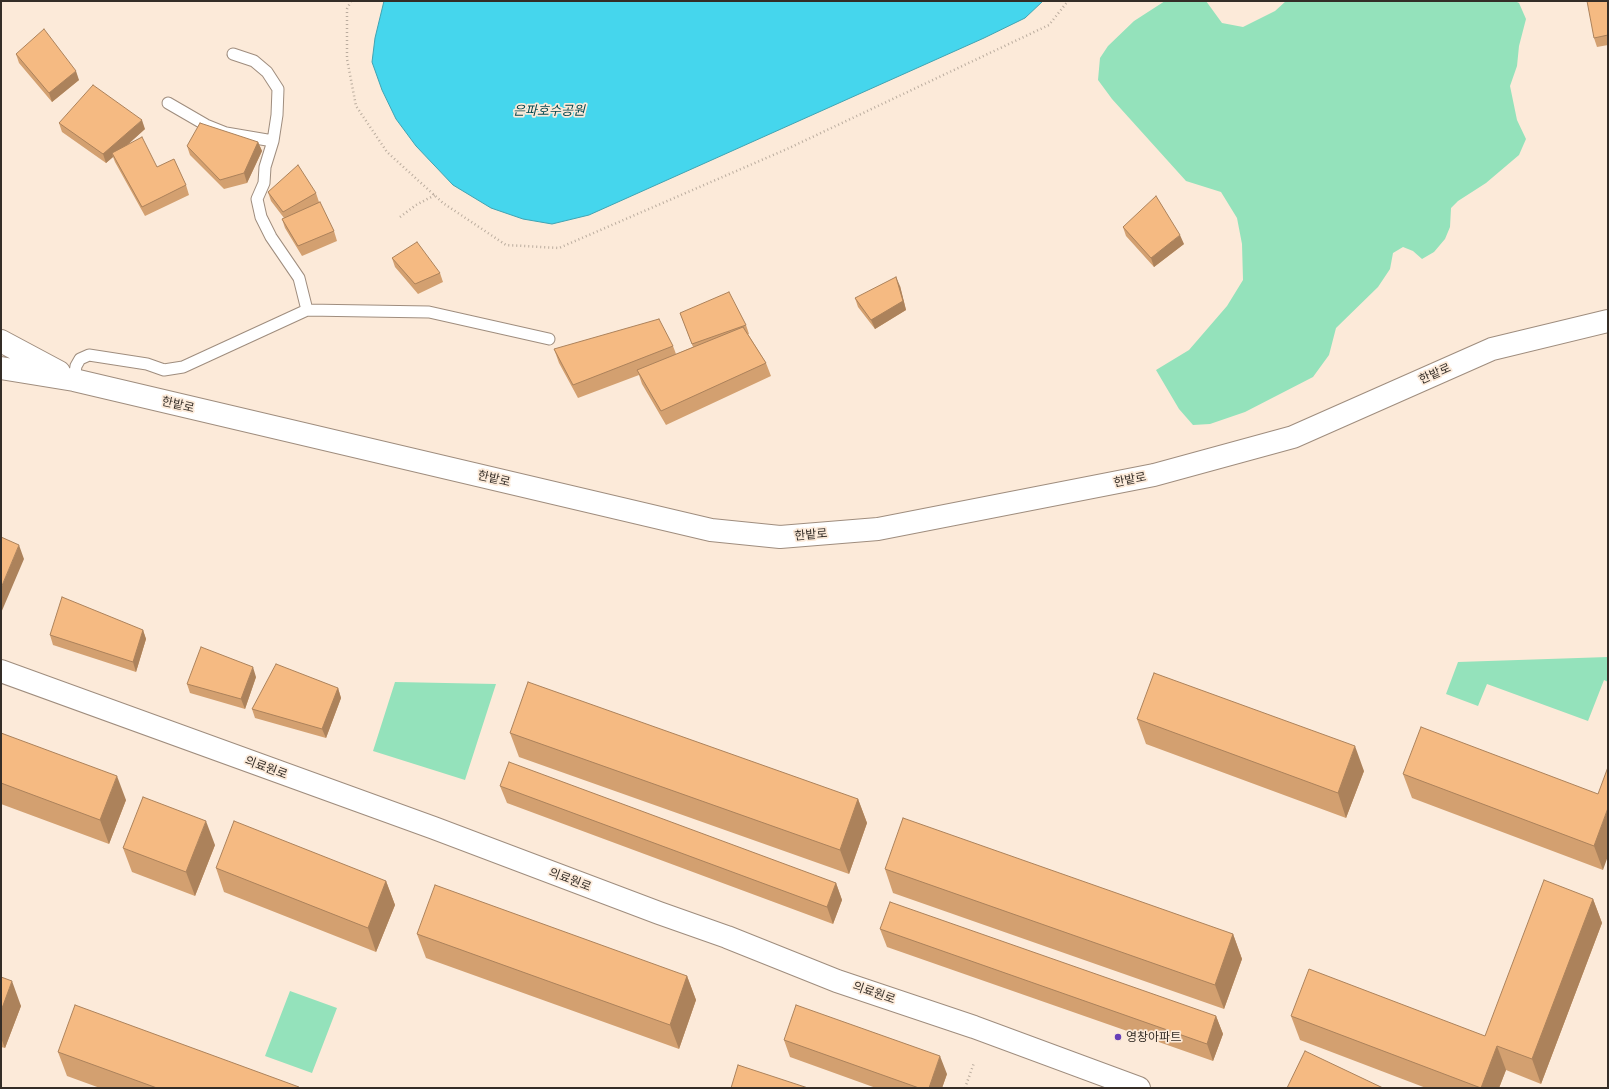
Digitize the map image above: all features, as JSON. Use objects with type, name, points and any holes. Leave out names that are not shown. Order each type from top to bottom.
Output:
[{"type":"street","name":"한밭로","points":[[1,368],[74,380],[711,530],[780,537],[878,529],[1154,475],[1294,437],[1492,349],[1608,321]]},
{"type":"street","points":[[1,341],[74,380]]},
{"type":"street","name":"의료원로","points":[[1,671],[434,828],[658,913],[727,937],[838,981],[974,1027],[1139,1088]]},
{"type":"lane","points":[[233,54],[254,61],[267,72],[278,89],[277,115],[273,141],[265,166],[264,183],[258,199],[261,217],[271,237],[299,278],[307,310]]},
{"type":"lane","points":[[168,104],[206,125],[226,133],[273,141]]},
{"type":"lane","points":[[74,380],[78,362],[80,359],[88,355],[147,364],[164,370],[183,367],[307,310],[429,312],[549,339]]},
{"type":"path","points":[[352,1],[347,8],[347,59],[356,106],[387,152],[443,203],[506,245],[558,248],[787,148],[1049,25],[1068,1]]},
{"type":"path","points":[[400,217],[416,205],[435,195]]},
{"type":"path","points":[[965,1088],[974,1062]]},
{"type":"green space","points":[[1165,1],[1206,1],[1222,23],[1243,27],[1275,11],[1286,1],[1515,1],[1519,3],[1526,19],[1519,46],[1517,66],[1510,86],[1517,120],[1526,139],[1519,155],[1486,183],[1458,201],[1451,208],[1450,227],[1445,239],[1434,252],[1422,259],[1413,251],[1403,247],[1393,253],[1390,269],[1378,287],[1336,328],[1329,355],[1313,377],[1245,412],[1210,424],[1193,425],[1179,409],[1156,370],[1189,350],[1227,306],[1243,280],[1242,244],[1237,218],[1221,192],[1186,181],[1112,99],[1098,80],[1100,58],[1108,46],[1134,21]]},
{"type":"green space","points":[[1608,657],[1608,682],[1604,680],[1588,721],[1487,684],[1478,706],[1446,694],[1458,662]]},
{"type":"green space","points":[[395,682],[496,684],[465,780],[373,751]]},
{"type":"green space","points":[[290,991],[337,1008],[312,1073],[265,1056]]},
{"type":"water","name":"은파호수공원","points":[[384,1],[1043,1],[1025,18],[984,38],[589,215],[552,224],[523,219],[491,208],[453,185],[416,146],[396,119],[382,90],[372,62],[375,38]]},
{"type":"building","points":[[1587,1],[1608,1],[1608,35],[1594,38]]},
{"type":"building","points":[[44,29],[76,71],[49,93],[16,54]]},
{"type":"building","points":[[93,85],[142,120],[103,154],[59,123]]},
{"type":"building","points":[[200,123],[258,142],[244,173],[220,180],[187,146]]},
{"type":"building","points":[[142,137],[157,167],[174,159],[186,185],[142,207],[112,153]]},
{"type":"building","points":[[298,165],[316,193],[283,212],[268,192]]},
{"type":"building","points":[[1156,196],[1180,235],[1151,258],[1123,227]]},
{"type":"building","points":[[320,202],[334,231],[298,246],[282,219]]},
{"type":"building","points":[[417,242],[440,273],[415,284],[392,258]]},
{"type":"building","points":[[896,277],[903,301],[871,320],[855,298]]},
{"type":"building","points":[[729,292],[746,325],[692,344],[680,313]]},
{"type":"building","points":[[659,319],[673,346],[573,385],[554,349]]},
{"type":"building","points":[[743,327],[766,363],[661,411],[637,370]]},
{"type":"building","points":[[1,537],[19,545],[1,588]]},
{"type":"building","points":[[62,597],[143,630],[133,662],[50,635]]},
{"type":"building","points":[[201,647],[253,667],[241,699],[187,684]]},
{"type":"building","points":[[276,664],[338,688],[322,729],[252,709]]},
{"type":"building","points":[[1154,673],[1355,746],[1338,793],[1137,719]]},
{"type":"building","points":[[528,682],[858,799],[840,850],[510,733]]},
{"type":"building","points":[[1421,727],[1598,794],[1608,767],[1608,808],[1594,846],[1403,774]]},
{"type":"building","points":[[1,733],[117,776],[100,820],[1,783]]},
{"type":"building","points":[[509,762],[836,883],[827,907],[500,786]]},
{"type":"building","points":[[143,797],[206,821],[186,872],[123,848]]},
{"type":"building","points":[[903,818],[1233,934],[1215,985],[885,869]]},
{"type":"building","points":[[234,821],[386,881],[368,928],[216,868]]},
{"type":"building","points":[[1544,880],[1593,899],[1532,1059],[1497,1046],[1481,1088],[1291,1016],[1309,969],[1485,1036]]},
{"type":"building","points":[[435,885],[687,976],[670,1025],[417,934]]},
{"type":"building","points":[[890,902],[1216,1016],[1207,1044],[880,929]]},
{"type":"building","points":[[1,977],[12,981],[1,1011]]},
{"type":"building","points":[[75,1005],[299,1087],[157,1088],[58,1052]]},
{"type":"building","points":[[796,1005],[940,1056],[929,1088],[919,1088],[784,1040]]},
{"type":"building","points":[[1305,1051],[1383,1088],[1287,1088]]},
{"type":"building","points":[[738,1065],[808,1088],[731,1088]]},
{"type":"place","name":"영창아파트","points":[[1118,1037]]}]
